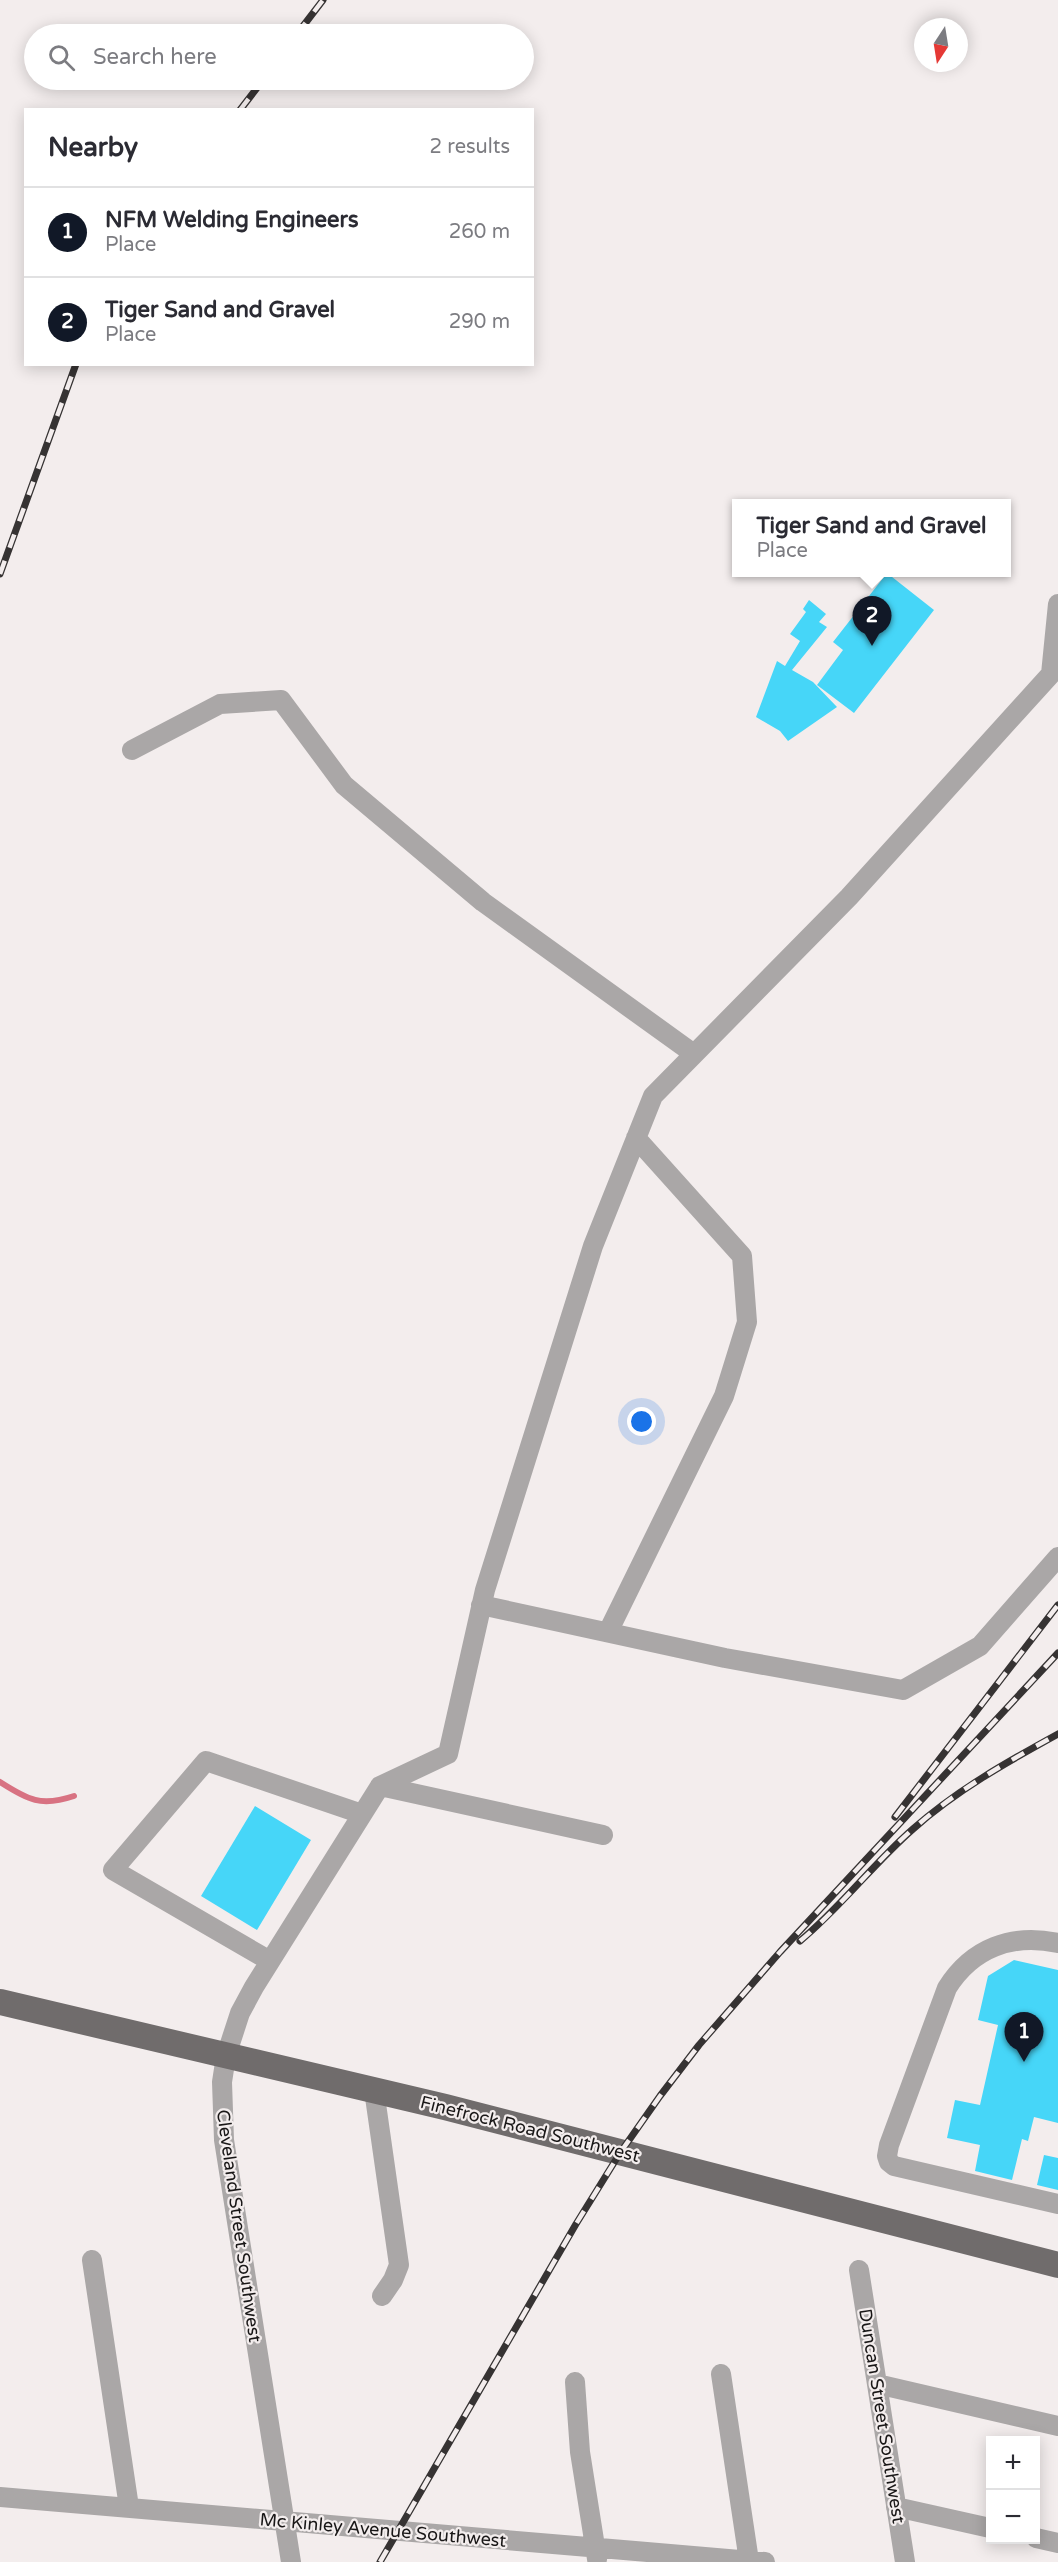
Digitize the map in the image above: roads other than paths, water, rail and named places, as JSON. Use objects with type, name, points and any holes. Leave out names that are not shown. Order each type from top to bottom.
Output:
[{"type":"main road","name":"Finefrock Road Southwest","points":[[0,2002],[739,2181],[1058,2265]]},
{"type":"street","points":[[380,1786],[448,1754],[481,1605],[593,1246],[653,1096],[849,897],[1051,674],[1058,604]]},
{"type":"street","points":[[132,750],[220,704],[281,700],[344,786],[483,902],[694,1054]]},
{"type":"street","points":[[608,1632],[724,1396],[747,1322],[742,1256],[636,1138]]},
{"type":"street","points":[[481,1605],[725,1658],[903,1690],[980,1646],[1058,1557]]},
{"type":"street","points":[[270,1961],[113,1870],[206,1761],[362,1814]]},
{"type":"street","points":[[380,1786],[603,1835]]},
{"type":"street","name":"Cleveland Street Southwest","points":[[291,2562],[224,2140],[221,2097],[226,2056],[240,2013],[380,1786]]},
{"type":"street","points":[[1051,1942],[1007,1942],[991,1947],[959,1969],[947,1988],[896,2124],[887,2156],[889,2162],[894,2166],[1058,2204]]},
{"type":"street","points":[[374,2091],[399,2265],[393,2280],[382,2296]]},
{"type":"street","points":[[92,2260],[129,2506]]},
{"type":"street","name":"Duncan Street Southwest","points":[[860,2270],[905,2562]]},
{"type":"street","points":[[721,2374],[757,2561]]},
{"type":"street","points":[[574,2382],[580,2452],[597,2555]]},
{"type":"street","points":[[877,2384],[1058,2426]]},
{"type":"street","name":"Mc Kinley Avenue Southwest","points":[[0,2497],[129,2506],[285,2521],[597,2555],[757,2561]]},
{"type":"street","points":[[896,2507],[986,2527]]},
{"type":"street","points":[[1040,2539],[1058,2543]]},
{"type":"waterway","points":[[0,1782],[35,1800],[52,1801],[74,1796]]},
{"type":"railway","points":[[305,24],[323,0]]},
{"type":"railway","points":[[242,108],[255,90]]},
{"type":"railway","points":[[0,574],[75,366]]},
{"type":"railway","points":[[895,1817],[1058,1605]]},
{"type":"railway","points":[[380,2562],[576,2224],[620,2153],[660,2096],[699,2045],[780,1952],[1058,1653]]},
{"type":"railway","points":[[800,1941],[898,1842],[930,1815],[983,1777],[1058,1734]]},
{"type":"place","name":"Tiger Sand and Gravel","points":[[872,646]]},
{"type":"place","name":"NFM Welding Engineers","points":[[1024,2062]]}]
